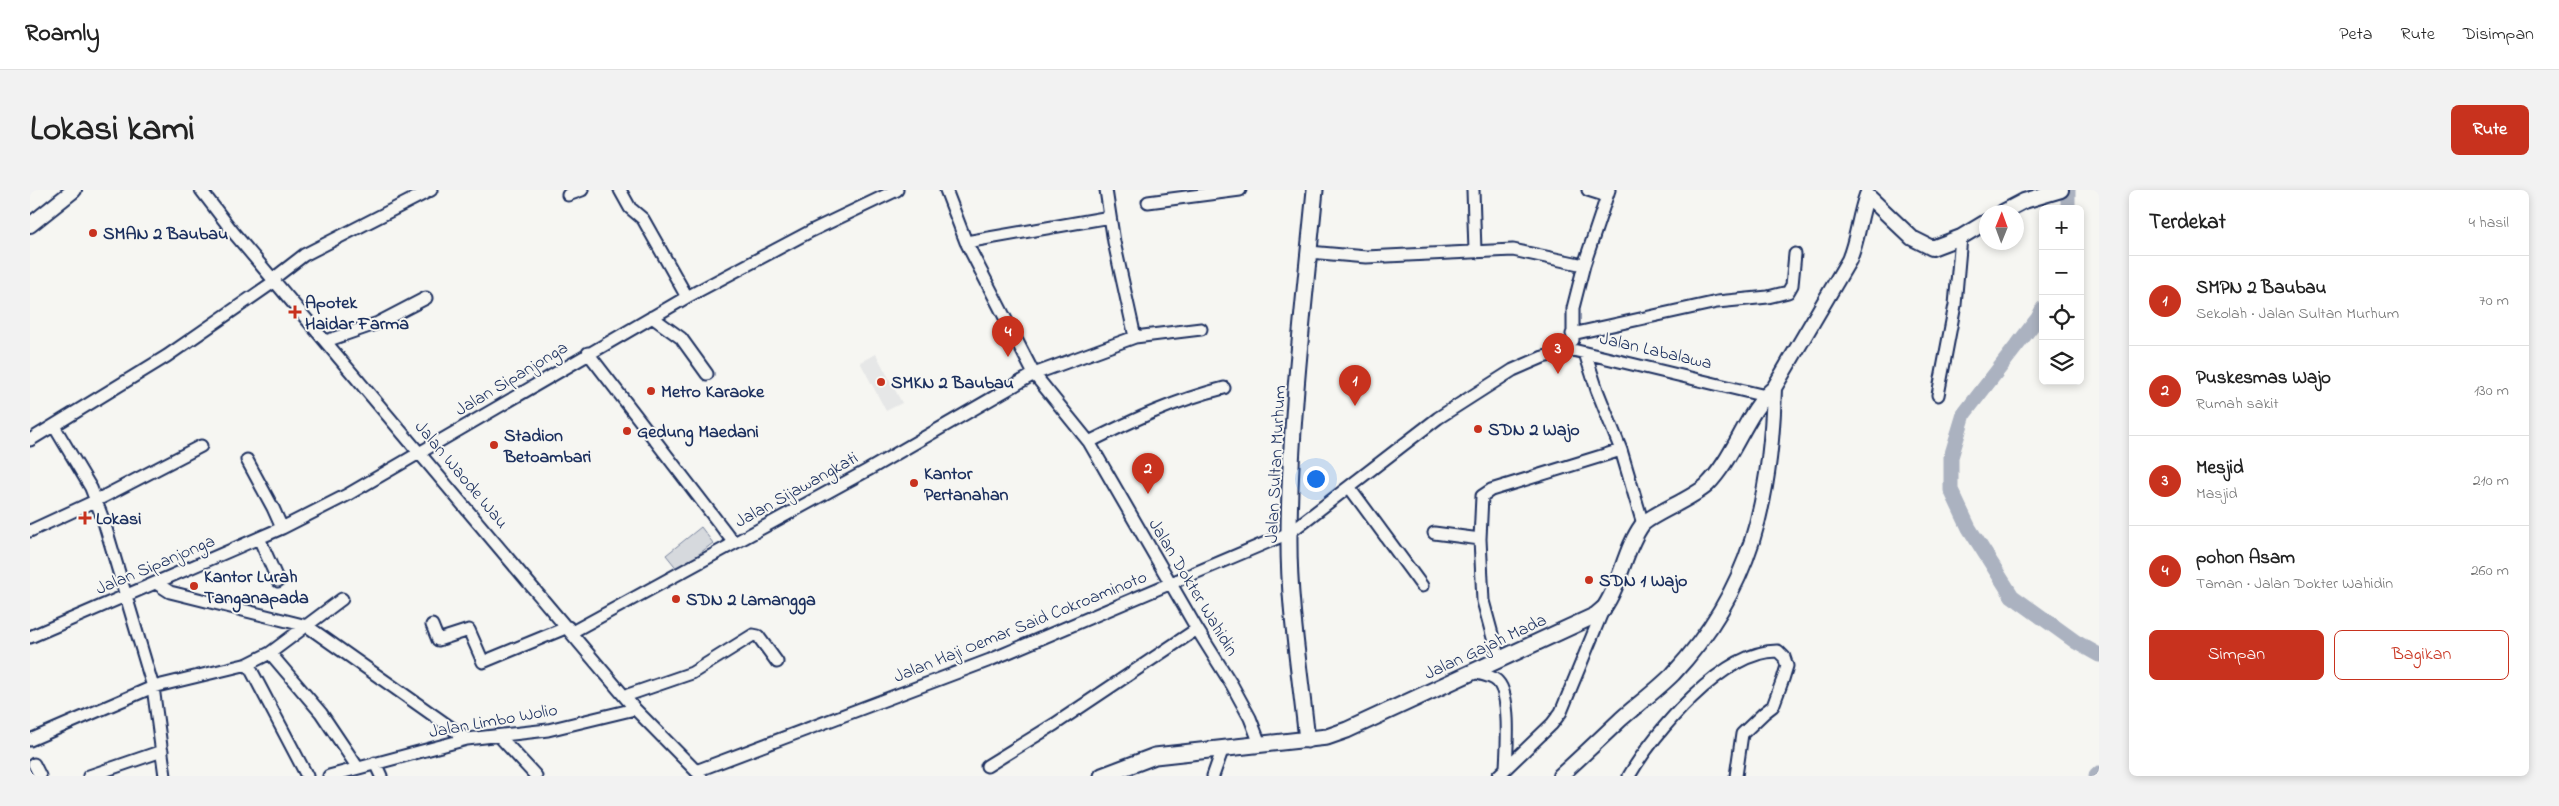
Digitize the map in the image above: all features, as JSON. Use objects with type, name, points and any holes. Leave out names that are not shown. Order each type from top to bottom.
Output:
[{"type":"highway","name":"Jalan Sultan Murhum","points":[[1307,740],[1290,590],[1289,533],[1294,433],[1316,190]]},
{"type":"highway","name":"Jalan Gajah Mada","points":[[1102,776],[1154,756],[1307,740],[1347,730],[1596,615],[1603,609]]},
{"type":"main road","points":[[32,219],[63,190]]},
{"type":"main road","points":[[32,219],[74,190]]},
{"type":"main road","points":[[2017,205],[2038,193],[2060,190]]},
{"type":"main road","points":[[1603,609],[1643,524],[1693,496],[1715,476],[1771,393],[1849,260],[1856,240],[1860,213],[1867,193],[1912,238],[1925,246],[1942,246],[1979,226]]},
{"type":"main road","points":[[1560,776],[1671,676],[1719,613],[1745,562],[1762,511],[1772,450],[1771,393]]},
{"type":"street","name":"Jalan Waode Wau","points":[[201,190],[274,280],[570,629],[634,709],[699,773]]},
{"type":"street","points":[[30,440],[167,356],[274,280],[304,255],[431,190]]},
{"type":"street","points":[[568,195],[582,190]]},
{"type":"street","points":[[620,190],[630,208],[642,219],[687,297]]},
{"type":"street","name":"Jalan Sipanjonga","points":[[30,637],[282,528],[346,495],[687,297],[811,231],[897,190]]},
{"type":"street","name":"Jalan Dokter Wahidin","points":[[946,190],[966,242],[1034,374],[1089,442],[1197,629],[1232,685],[1250,718],[1260,744]]},
{"type":"street","points":[[1106,190],[1134,337]]},
{"type":"street","points":[[1148,202],[1240,190]]},
{"type":"street","points":[[1473,190],[1475,251]]},
{"type":"street","points":[[1588,190],[1608,193]]},
{"type":"street","name":"Jalan Labalawa","points":[[1608,193],[1584,265],[1573,308],[1573,350],[1771,393]]},
{"type":"street","points":[[966,242],[1110,217]]},
{"type":"street","points":[[1938,395],[1955,305],[1961,237]]},
{"type":"street","points":[[1309,252],[1366,257],[1513,250],[1584,265]]},
{"type":"street","points":[[1572,334],[1717,302],[1768,297],[1788,292],[1792,285],[1795,254]]},
{"type":"street","points":[[326,341],[378,323],[426,298]]},
{"type":"street","points":[[652,317],[681,338],[707,374]]},
{"type":"street","name":"Jalan Sijawangkati","points":[[432,625],[436,638],[441,640],[469,630],[483,662],[570,629],[734,544],[868,470],[1034,374],[1134,337],[1201,330]]},
{"type":"street","name":"Jalan Haji Oemar Said Cokroaminoto","points":[[699,773],[990,660],[1289,533],[1350,488],[1438,418],[1513,370],[1543,357],[1573,350]]},
{"type":"street","points":[[588,353],[734,544]]},
{"type":"street","points":[[1585,353],[1597,390],[1621,450],[1643,524]]},
{"type":"street","points":[[1089,442],[1128,422],[1191,396],[1224,388]]},
{"type":"street","points":[[54,426],[91,488],[127,596],[152,687],[165,776]]},
{"type":"street","points":[[30,530],[96,500],[201,446]]},
{"type":"street","points":[[1499,660],[1483,601],[1480,539],[1482,496],[1486,492],[1621,450]]},
{"type":"street","points":[[247,460],[282,528]]},
{"type":"street","points":[[1350,488],[1422,586]]},
{"type":"street","points":[[1434,533],[1480,539]]},
{"type":"street","points":[[259,538],[278,581]]},
{"type":"street","points":[[156,583],[170,592],[307,626],[467,739]]},
{"type":"street","points":[[30,740],[152,687],[248,664],[270,653],[342,599]]},
{"type":"street","points":[[1498,776],[1552,724],[1561,712],[1603,609]]},
{"type":"street","points":[[987,766],[1055,724],[1197,629]]},
{"type":"street","points":[[625,696],[692,673],[755,635],[777,662]]},
{"type":"street","points":[[1629,776],[1651,741],[1712,680],[1728,668],[1749,658],[1778,651],[1784,657],[1787,666],[1774,706],[1764,712],[1742,734],[1736,776]]},
{"type":"street","points":[[270,653],[321,713],[358,768]]},
{"type":"street","points":[[248,664],[307,776]]},
{"type":"street","points":[[1472,672],[1496,680],[1502,689],[1507,727],[1506,767]]},
{"type":"street","name":"Jalan Limbo Wolio","points":[[330,776],[467,739],[500,737],[548,730],[634,709]]},
{"type":"street","points":[[500,737],[536,776]]},
{"type":"street","points":[[1213,776],[1223,748]]},
{"type":"street","points":[[89,776],[162,751]]},
{"type":"street","points":[[375,763],[381,776]]},
{"type":"street","points":[[34,764],[40,776]]},
{"type":"shaded area","name":"SMKN 2 Baubau","points":[[876,354],[902,403],[886,411],[860,362]]},
{"type":"shaded area","points":[[701,527],[713,543],[678,570],[666,555]]},
{"type":"waterway","points":[[2068,190],[2068,205]]},
{"type":"waterway","points":[[2039,316],[1964,414],[1951,457],[1951,490],[1969,528],[2012,596],[2076,642],[2099,655]]},
{"type":"waterway","points":[[2096,776],[2099,773]]},
{"type":"place","name":"SMAN 2 Baubau","points":[[93,233]]},
{"type":"place","name":"Apotek Haidar Farma","points":[[295,312]]},
{"type":"place","name":"pohon Asam","points":[[1008,357]]},
{"type":"place","name":"Mesjid","points":[[1558,374]]},
{"type":"place","name":"SMKN 2 Baubau","points":[[881,382]]},
{"type":"place","name":"Metro Karaoke","points":[[651,391]]},
{"type":"place","name":"SMPN 2 Baubau","points":[[1355,406]]},
{"type":"place","name":"SDN 2 Wajo","points":[[1478,429]]},
{"type":"place","name":"Gedung Maedani","points":[[627,431]]},
{"type":"place","name":"Stadion Betoambari","points":[[494,445]]},
{"type":"place","name":"Kantor Pertanahan","points":[[914,483]]},
{"type":"place","name":"Puskesmas Wajo","points":[[1148,494]]},
{"type":"place","name":"Lokasi","points":[[85,518]]},
{"type":"place","name":"SDN 1 Wajo","points":[[1589,580]]},
{"type":"place","name":"Kantor Lurah Tanganapada","points":[[194,586]]},
{"type":"place","name":"SDN 2 Lamangga","points":[[676,599]]}]
